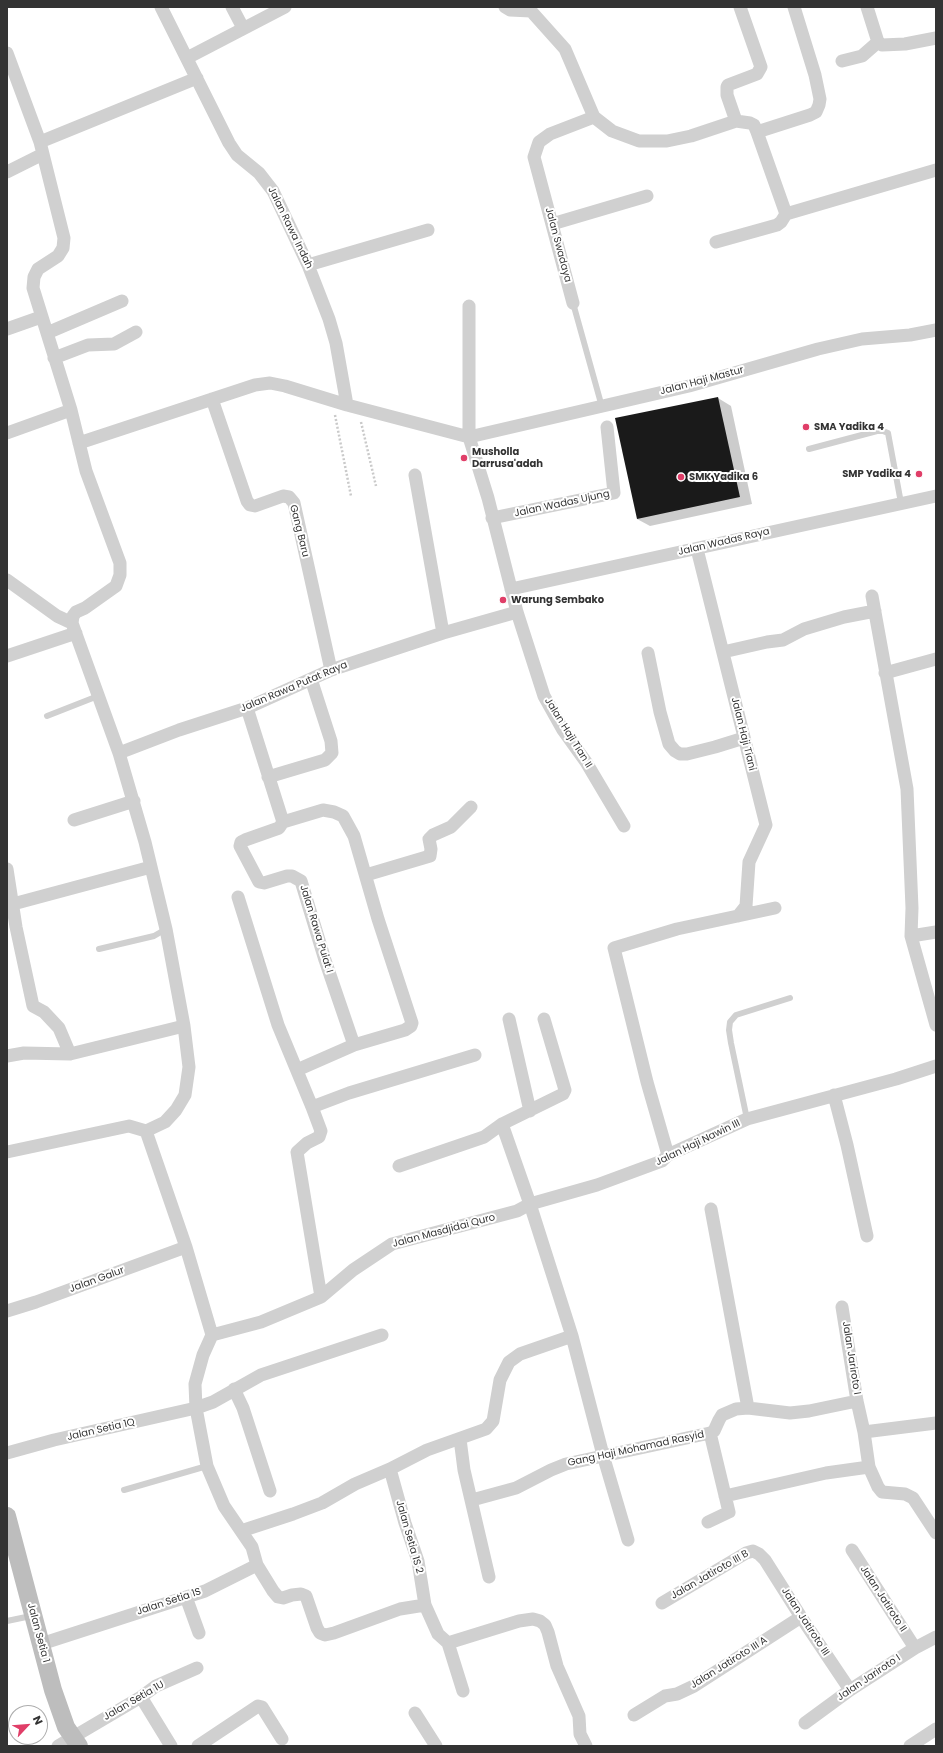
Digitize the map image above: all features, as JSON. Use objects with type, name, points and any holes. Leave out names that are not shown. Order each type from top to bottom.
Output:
[{"type":"street","name":"Jalan Rawa Indah","points":[[161,7],[229,143],[237,155],[259,173],[273,191],[308,265],[329,319],[352,407]]},
{"type":"street","points":[[232,7],[243,28]]},
{"type":"street","points":[[187,58],[285,7]]},
{"type":"street","points":[[504,7],[510,10],[536,9],[565,49],[594,117],[612,131],[639,141],[667,141],[691,136],[736,121],[750,123],[754,126],[786,214],[782,222],[777,225],[716,242]]},
{"type":"street","points":[[736,121],[727,95],[727,87],[728,85],[758,74],[761,67],[740,7]]},
{"type":"street","points":[[757,132],[810,115],[816,112],[819,105],[820,99],[815,75],[794,7]]},
{"type":"street","points":[[867,7],[878,42]]},
{"type":"street","points":[[878,42],[886,45],[936,38]]},
{"type":"street","points":[[842,61],[862,56],[878,42]]},
{"type":"street","points":[[7,52],[42,148],[64,238],[63,248],[58,256],[38,269],[34,277],[33,288],[71,410],[86,471],[120,563],[120,575],[116,586],[85,608],[76,612],[73,616],[74,628],[119,752],[134,801],[166,929],[184,1026],[189,1067],[185,1095],[176,1110],[165,1122],[146,1131],[129,1126],[7,1152]]},
{"type":"street","points":[[7,172],[42,148],[197,78]]},
{"type":"street","name":"Jalan Swadaya","points":[[573,303],[534,157],[539,142],[550,134],[594,117]]},
{"type":"street","points":[[786,214],[936,170]]},
{"type":"street","points":[[552,224],[647,196]]},
{"type":"street","points":[[308,265],[428,230]]},
{"type":"street","points":[[46,333],[122,301]]},
{"type":"street","name":"Jalan Haji Tian II","points":[[469,306],[469,437],[512,589],[517,612],[544,696],[563,730],[586,762],[624,826]]},
{"type":"street","points":[[7,329],[41,317]]},
{"type":"street","name":"Jalan Haji Mastur","points":[[469,437],[689,386],[818,349],[862,339],[910,335],[936,330]]},
{"type":"street","points":[[54,358],[88,345],[114,344],[136,332]]},
{"type":"street","points":[[79,443],[255,385],[270,383],[285,386],[352,407],[469,437]]},
{"type":"street","name":"Gang Baru","points":[[212,399],[247,501],[250,505],[255,506],[284,496],[289,497],[294,503],[331,670]]},
{"type":"street","points":[[7,433],[71,410]]},
{"type":"street","name":"Jalan Wadas Ujung","points":[[492,518],[614,493],[607,427]]},
{"type":"street","points":[[415,474],[443,633]]},
{"type":"street","name":"Jalan Wadas Raya","points":[[512,589],[936,496]]},
{"type":"street","name":"Jalan Haji Tiani","points":[[696,549],[766,825],[749,862],[746,906],[738,916]]},
{"type":"street","points":[[7,580],[74,628]]},
{"type":"street","points":[[872,596],[907,789],[912,908],[910,936],[936,1025]]},
{"type":"street","points":[[722,652],[783,640],[804,629],[844,617],[875,611]]},
{"type":"street","name":"Jalan Rawa Putat Raya","points":[[119,752],[192,725],[247,708],[331,670],[443,633],[517,612]]},
{"type":"street","points":[[7,656],[74,628]]},
{"type":"street","points":[[648,653],[660,712],[669,744],[675,751],[680,754],[687,754],[744,738]]},
{"type":"street","points":[[885,673],[936,659]]},
{"type":"street","points":[[268,777],[325,760],[332,753],[332,741],[311,679]]},
{"type":"street","points":[[247,708],[283,822]]},
{"type":"street","points":[[74,820],[134,801]]},
{"type":"street","points":[[366,875],[430,856],[431,849],[429,839],[433,835],[451,827],[471,807]]},
{"type":"street","name":"Jalan Rawa Puiat I","points":[[323,810],[334,812],[343,816],[354,836],[412,1022],[411,1026],[405,1030],[354,1045],[324,960],[301,881],[287,876],[264,883],[259,882],[240,846],[241,842],[245,840],[279,828],[283,822],[323,810]]},
{"type":"street","points":[[13,904],[151,867]]},
{"type":"street","points":[[7,869],[16,927],[33,1006],[44,1012],[59,1028],[70,1054]]},
{"type":"street","points":[[238,897],[278,1025],[312,1107],[321,1134],[317,1139],[304,1146],[297,1152],[321,1297]]},
{"type":"street","points":[[668,1155],[647,1082],[614,948],[677,929],[775,908]]},
{"type":"street","points":[[910,936],[936,932]]},
{"type":"street","points":[[399,1166],[484,1137],[502,1124],[560,1096],[565,1090],[544,1018]]},
{"type":"street","points":[[509,1019],[530,1111]]},
{"type":"street","points":[[7,1056],[24,1053],[70,1054],[184,1026]]},
{"type":"street","points":[[297,1070],[354,1045]]},
{"type":"street","points":[[312,1107],[349,1093],[475,1055]]},
{"type":"street","name":"Jalan Haji Nawin III","points":[[530,1204],[597,1185],[662,1161],[668,1155],[747,1119],[896,1079],[936,1066]]},
{"type":"street","points":[[834,1095],[848,1145],[868,1236]]},
{"type":"street","points":[[502,1124],[530,1204],[572,1336],[603,1455],[628,1540]]},
{"type":"street","points":[[146,1131],[186,1248],[212,1335],[203,1355],[195,1384],[196,1408],[207,1466],[224,1506],[252,1547],[257,1565],[278,1597],[283,1598],[301,1594],[306,1596],[317,1628],[320,1633],[325,1635],[400,1610],[425,1605]]},
{"type":"street","name":"Jalan Masdjidai Quro","points":[[212,1335],[261,1322],[321,1297],[353,1270],[392,1244],[517,1211],[530,1204]]},
{"type":"street","points":[[711,1209],[748,1408]]},
{"type":"street","name":"Jalan Galur","points":[[7,1311],[186,1248]]},
{"type":"street","name":"Jalan Jariroto I","points":[[842,1307],[869,1467],[878,1487],[882,1492],[905,1494],[913,1498],[936,1533]]},
{"type":"street","name":"Jalan Setia 1Q","points":[[7,1453],[54,1440],[196,1408],[213,1402],[260,1375],[382,1335]]},
{"type":"street","points":[[241,1530],[293,1514],[322,1503],[355,1484],[390,1469],[427,1450],[460,1439],[486,1428],[493,1421],[500,1380],[509,1362],[520,1354],[572,1336]]},
{"type":"street","points":[[234,1389],[243,1408],[270,1491]]},
{"type":"street","points":[[708,1522],[729,1512],[710,1433],[714,1431],[722,1415],[736,1409],[748,1408],[790,1413],[809,1411],[857,1401]]},
{"type":"street","points":[[864,1432],[936,1423]]},
{"type":"street","name":"Gang Haji Mohamad Rasyid","points":[[472,1500],[516,1488],[566,1464],[710,1433]]},
{"type":"street","points":[[460,1439],[464,1470],[489,1577]]},
{"type":"street","points":[[725,1496],[826,1473],[869,1467]]},
{"type":"street","name":"Jalan Setia 1S 2","points":[[390,1469],[405,1523],[418,1561],[425,1605],[438,1634],[448,1643]]},
{"type":"street","name":"Jalan Setia 1","points":[[7,1516],[33,1616],[70,1743]]},
{"type":"street","name":"Jalan Jatiroto II","points":[[852,1550],[915,1648]]},
{"type":"street","name":"Jalan Jatiroto III B","points":[[662,1603],[746,1553],[753,1551],[759,1554]]},
{"type":"street","name":"Jalan Jatiroto III","points":[[759,1554],[765,1560],[850,1690]]},
{"type":"street","name":"Jalan Setia 1S","points":[[41,1644],[205,1591],[257,1565]]},
{"type":"street","points":[[186,1597],[199,1633]]},
{"type":"street","name":"Jalan Jatiroto III A","points":[[634,1715],[665,1696],[677,1694],[694,1686],[801,1617]]},
{"type":"street","points":[[463,1691],[448,1643],[519,1621],[534,1619],[540,1621],[548,1632],[557,1666],[579,1716],[581,1745]]},
{"type":"street","name":"Jalan Jariroto I","points":[[805,1723],[850,1690],[915,1648],[936,1637]]},
{"type":"street","name":"Jalan Setia 1U","points":[[70,1743],[156,1686],[197,1668]]},
{"type":"street","points":[[141,1697],[171,1746]]},
{"type":"street","points":[[198,1746],[258,1706],[262,1707],[282,1739]]},
{"type":"street","points":[[415,1713],[436,1746]]},
{"type":"street","points":[[910,1746],[936,1729]]},
{"type":"lane","name":"Jalan Swadaya","points":[[573,303],[602,407]]},
{"type":"lane","points":[[809,449],[877,431],[888,433],[901,503]]},
{"type":"lane","points":[[47,716],[98,696]]},
{"type":"lane","points":[[99,950],[154,936],[166,929]]},
{"type":"lane","points":[[747,1119],[731,1043],[729,1030],[730,1022],[736,1015],[790,998]]},
{"type":"lane","points":[[124,1490],[207,1466]]},
{"type":"lane","points":[[7,1621],[33,1616]]},
{"type":"path","points":[[332,401],[351,496]]},
{"type":"path","points":[[352,407],[376,486]]},
{"type":"building","name":"SMK Yadika 6","points":[[718,397],[740,497],[637,519],[615,418]]},
{"type":"place","name":"SMA Yadika 4","points":[[806,427]]},
{"type":"place","name":"Musholla Darrusa'adah","points":[[464,458]]},
{"type":"place","name":"SMP Yadika 4","points":[[919,474]]},
{"type":"place","name":"SMK Yadika 6","points":[[681,477]]},
{"type":"place","name":"Warung Sembako","points":[[503,600]]}]
